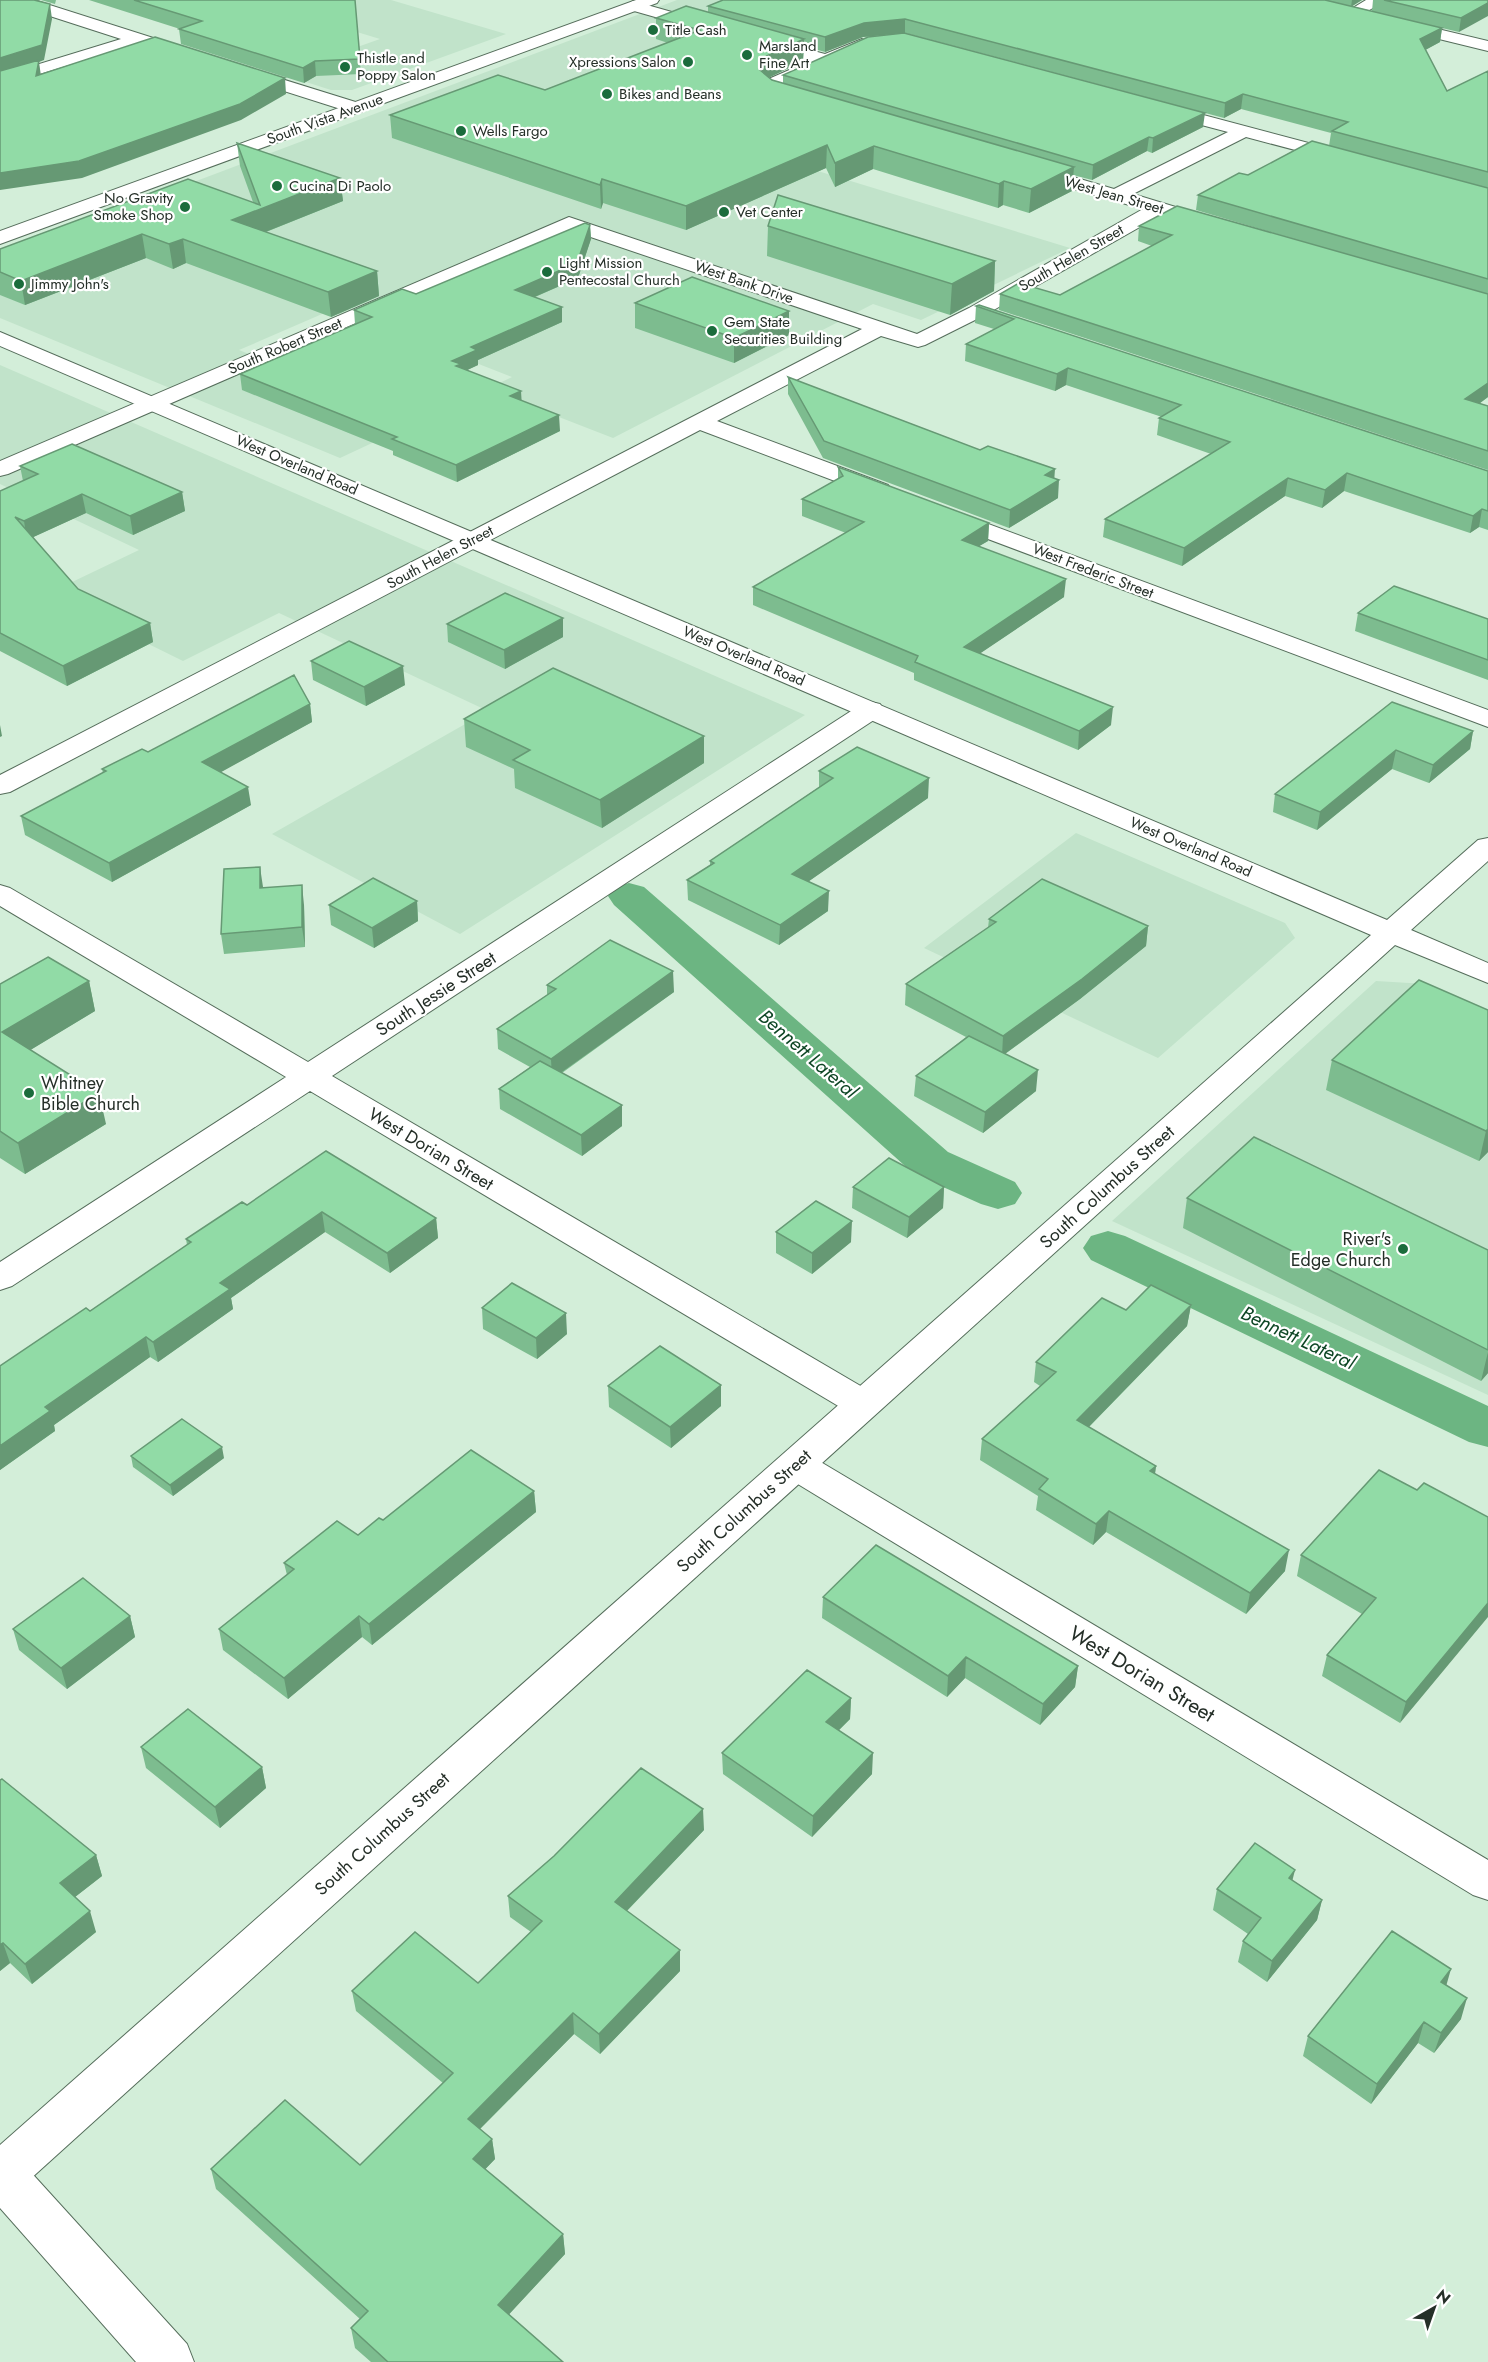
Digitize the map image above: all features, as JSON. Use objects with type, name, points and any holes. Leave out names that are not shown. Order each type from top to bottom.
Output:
[{"type":"street","points":[[9,0],[24,2],[203,59]]},
{"type":"street","name":"South Vista Avenue","points":[[0,238],[651,0]]},
{"type":"street","points":[[1379,0],[1345,12],[1488,46]]},
{"type":"street","points":[[633,6],[723,31]]},
{"type":"street","points":[[746,38],[826,60]]},
{"type":"street","points":[[0,81],[138,39]]},
{"type":"street","points":[[823,110],[778,96],[771,91],[770,85],[864,44],[884,40]]},
{"type":"street","points":[[225,66],[356,108]]},
{"type":"street","points":[[1143,104],[1361,162]]},
{"type":"street","name":"South Helen Street","points":[[1115,196],[1245,131]]},
{"type":"street","name":"West Jean Street","points":[[1014,166],[1193,218]]},
{"type":"street","name":"South Helen Street","points":[[918,341],[976,312],[1159,208]]},
{"type":"street","points":[[0,220],[69,213]]},
{"type":"street","name":"West Bank Drive","points":[[569,224],[918,341]]},
{"type":"street","name":"South Robert Street","points":[[0,469],[569,224]]},
{"type":"street","points":[[976,312],[999,319]]},
{"type":"street","name":"South Helen Street","points":[[0,786],[880,328]]},
{"type":"street","name":"West Overland Road","points":[[0,338],[1488,974]]},
{"type":"street","name":"West Frederic Street","points":[[699,422],[1488,719]]},
{"type":"street","name":"South Jessie Street","points":[[0,1278],[871,710]]},
{"type":"street","name":"South Columbus Street","points":[[0,2174],[1488,846]]},
{"type":"street","name":"West Dorian Street","points":[[0,894],[863,1404]]},
{"type":"street","name":"West Dorian Street","points":[[795,1465],[1488,1882]]},
{"type":"street","points":[[0,2174],[169,2362]]},
{"type":"shaded area","points":[[295,0],[391,0],[506,34],[352,90],[331,90],[281,74],[380,39],[275,7]]},
{"type":"shaded area","points":[[677,0],[926,0],[810,46],[790,57],[638,116],[1070,248],[921,320],[873,304],[613,438],[487,389],[512,377],[374,323],[329,311],[239,350],[415,423],[340,458],[0,318],[0,255]]},
{"type":"shaded area","points":[[0,365],[805,715],[460,934],[272,834],[488,711],[279,613],[183,661],[47,594],[139,550],[0,484]]},
{"type":"shaded area","points":[[1076,833],[1285,923],[1295,938],[1158,1058],[924,948]]},
{"type":"shaded area","points":[[1376,981],[1426,984],[1488,1012],[1488,1395],[1112,1221]]},
{"type":"building","points":[[0,0],[34,0],[50,4],[42,45],[0,58]]},
{"type":"building","points":[[134,0],[355,0],[360,59],[315,61],[303,68],[179,29],[202,21]]},
{"type":"building","points":[[723,0],[1325,0],[1442,28],[1420,39],[1447,91],[1488,71],[1488,172],[1332,131],[1348,122],[1243,94],[1225,103],[905,19],[864,23],[825,37],[708,6]]},
{"type":"building","points":[[1384,0],[1488,0],[1488,3],[1461,18]]},
{"type":"building","points":[[686,6],[804,39],[762,58],[760,70],[772,80],[1074,167],[1031,189],[1004,181],[999,184],[874,146],[835,163],[827,145],[686,206],[602,179],[600,185],[390,115],[498,75],[545,90],[700,30],[656,18]]},
{"type":"building","points":[[904,33],[1205,113],[1153,138],[1149,137],[1093,165],[783,75],[868,37]]},
{"type":"building","points":[[155,37],[285,78],[240,104],[79,161],[0,173],[0,71],[39,60],[36,76]]},
{"type":"building","points":[[1312,141],[1488,188],[1488,279],[1198,195],[1239,173],[1248,175]]},
{"type":"building","points":[[237,143],[340,178],[232,220],[377,271],[328,292],[183,239],[169,244],[142,234],[21,281],[0,272],[0,249],[188,179],[260,205]]},
{"type":"building","points":[[778,195],[995,261],[952,284],[768,226]]},
{"type":"building","points":[[1177,206],[1488,294],[1488,383],[1465,399],[1488,406],[1488,451],[1000,294],[1019,283],[1060,295],[1172,235],[1139,226]]},
{"type":"building","points":[[585,223],[590,225],[577,263],[515,290],[562,307],[471,347],[477,350],[452,361],[461,364],[456,366],[521,391],[510,396],[559,415],[456,465],[392,439],[397,437],[240,374],[372,317],[354,310],[402,289],[416,294]]},
{"type":"building","points":[[692,277],[789,311],[734,338],[635,303]]},
{"type":"building","points":[[979,305],[1488,471],[1488,511],[1482,509],[1473,516],[1347,473],[1325,490],[1288,478],[1184,548],[1105,519],[1230,442],[1159,418],[1181,405],[1068,368],[1057,374],[966,344],[1014,319],[976,306]]},
{"type":"building","points":[[788,377],[980,450],[988,446],[1055,469],[1045,475],[1059,480],[1010,510],[824,441]]},
{"type":"building","points":[[72,444],[182,492],[130,516],[82,494],[24,521],[15,517],[78,589],[150,623],[63,666],[0,633],[0,491],[38,474],[20,466]]},
{"type":"building","points":[[838,467],[989,523],[962,540],[1066,579],[964,647],[1113,707],[1079,731],[915,662],[918,656],[753,587],[864,522],[802,499],[843,476]]},
{"type":"building","points":[[1394,586],[1488,619],[1488,660],[1358,613]]},
{"type":"building","points":[[505,593],[563,618],[504,650],[447,624]]},
{"type":"building","points":[[349,641],[403,666],[364,687],[311,661]]},
{"type":"building","points":[[553,668],[704,736],[600,800],[513,760],[530,750],[464,719]]},
{"type":"building","points":[[294,675],[310,704],[202,762],[248,787],[109,863],[21,816],[106,771],[102,769],[142,749],[148,752]]},
{"type":"building","points":[[1392,702],[1473,731],[1433,765],[1396,750],[1320,812],[1275,794]]},
{"type":"building","points":[[857,747],[929,778],[792,874],[829,891],[780,925],[687,880],[714,863],[710,861],[833,778],[819,771]]},
{"type":"building","points":[[260,867],[260,888],[302,885],[302,927],[221,934],[224,869]]},
{"type":"building","points":[[373,878],[417,901],[372,928],[329,905]]},
{"type":"building","points":[[1042,879],[1148,926],[1082,979],[1003,1036],[906,984],[996,922],[989,919]]},
{"type":"building","points":[[610,940],[673,971],[551,1059],[497,1029],[556,989],[547,985]]},
{"type":"building","points":[[48,957],[89,981],[2,1032],[99,1093],[18,1143],[0,1131],[0,984]]},
{"type":"building","points":[[1419,980],[1488,1010],[1488,1129],[1486,1131],[1332,1060]]},
{"type":"building","points":[[969,1036],[1038,1070],[985,1112],[916,1076]]},
{"type":"building","points":[[540,1061],[622,1105],[581,1135],[499,1089]]},
{"type":"building","points":[[1254,1137],[1488,1250],[1488,1350],[1187,1198]]},
{"type":"building","points":[[326,1151],[436,1218],[387,1253],[322,1212],[220,1283],[230,1289],[153,1342],[146,1337],[45,1407],[50,1411],[0,1446],[0,1366],[86,1308],[90,1311],[191,1242],[186,1239],[242,1202],[247,1205]]},
{"type":"building","points":[[889,1158],[944,1187],[909,1217],[853,1187]]},
{"type":"building","points":[[816,1201],[852,1221],[812,1253],[776,1232]]},
{"type":"building","points":[[512,1283],[566,1313],[536,1338],[482,1308]]},
{"type":"building","points":[[1151,1285],[1191,1305],[1077,1420],[1156,1466],[1150,1471],[1289,1550],[1250,1593],[1109,1511],[1096,1524],[1039,1489],[1048,1479],[982,1439],[1056,1372],[1036,1362],[1102,1298],[1126,1310]]},
{"type":"building","points":[[660,1346],[721,1385],[670,1427],[608,1386]]},
{"type":"building","points":[[182,1419],[222,1447],[170,1485],[131,1456]]},
{"type":"building","points":[[471,1450],[534,1491],[369,1624],[359,1616],[284,1678],[219,1629],[294,1569],[284,1563],[337,1521],[358,1535],[379,1518],[383,1520]]},
{"type":"building","points":[[1379,1470],[1417,1490],[1424,1483],[1488,1517],[1488,1603],[1406,1702],[1327,1655],[1376,1598],[1301,1555]]},
{"type":"building","points":[[876,1545],[1078,1666],[1043,1704],[966,1657],[948,1676],[823,1597]]},
{"type":"building","points":[[83,1578],[130,1616],[61,1668],[13,1629]]},
{"type":"building","points":[[807,1670],[851,1698],[826,1722],[873,1753],[813,1816],[722,1753]]},
{"type":"building","points":[[188,1709],[262,1767],[215,1807],[141,1747]]},
{"type":"building","points":[[641,1768],[703,1809],[615,1902],[680,1950],[599,2034],[573,2013],[468,2119],[492,2139],[473,2159],[563,2234],[498,2305],[563,2362],[388,2362],[351,2328],[368,2311],[211,2169],[285,2100],[360,2165],[453,2073],[352,1991],[415,1932],[478,1983],[542,1921],[508,1896],[554,1856]]},
{"type":"building","points":[[2,1779],[96,1855],[60,1883],[90,1911],[25,1964],[3,1943],[0,1945],[0,1780]]},
{"type":"building","points":[[1255,1843],[1295,1870],[1289,1878],[1322,1900],[1272,1961],[1243,1941],[1261,1918],[1217,1889]]},
{"type":"building","points":[[1392,1931],[1451,1969],[1441,1982],[1467,1998],[1441,2033],[1424,2022],[1377,2084],[1308,2036]]},
{"type":"waterway","name":"Bennett Lateral","points":[[629,896],[931,1163],[998,1193]]},
{"type":"waterway","name":"Bennett Lateral","points":[[1108,1248],[1488,1428]]},
{"type":"place","name":"Title Cash","points":[[653,30]]},
{"type":"place","name":"Marsland Fine Art","points":[[747,55]]},
{"type":"place","name":"Xpressions Salon","points":[[688,62]]},
{"type":"place","name":"Thistle and Poppy Salon","points":[[345,67]]},
{"type":"place","name":"Bikes and Beans","points":[[607,94]]},
{"type":"place","name":"Wells Fargo","points":[[461,131]]},
{"type":"place","name":"Cucina Di Paolo","points":[[277,186]]},
{"type":"place","name":"No Gravity Smoke Shop","points":[[185,207]]},
{"type":"place","name":"Vet Center","points":[[724,212]]},
{"type":"place","name":"Light Mission Pentecostal Church","points":[[547,272]]},
{"type":"place","name":"Jimmy John's","points":[[19,284]]},
{"type":"place","name":"Gem State Securities Building","points":[[712,331]]},
{"type":"place","name":"Whitney Bible Church","points":[[29,1093]]},
{"type":"place","name":"River's Edge Church","points":[[1403,1249]]}]
